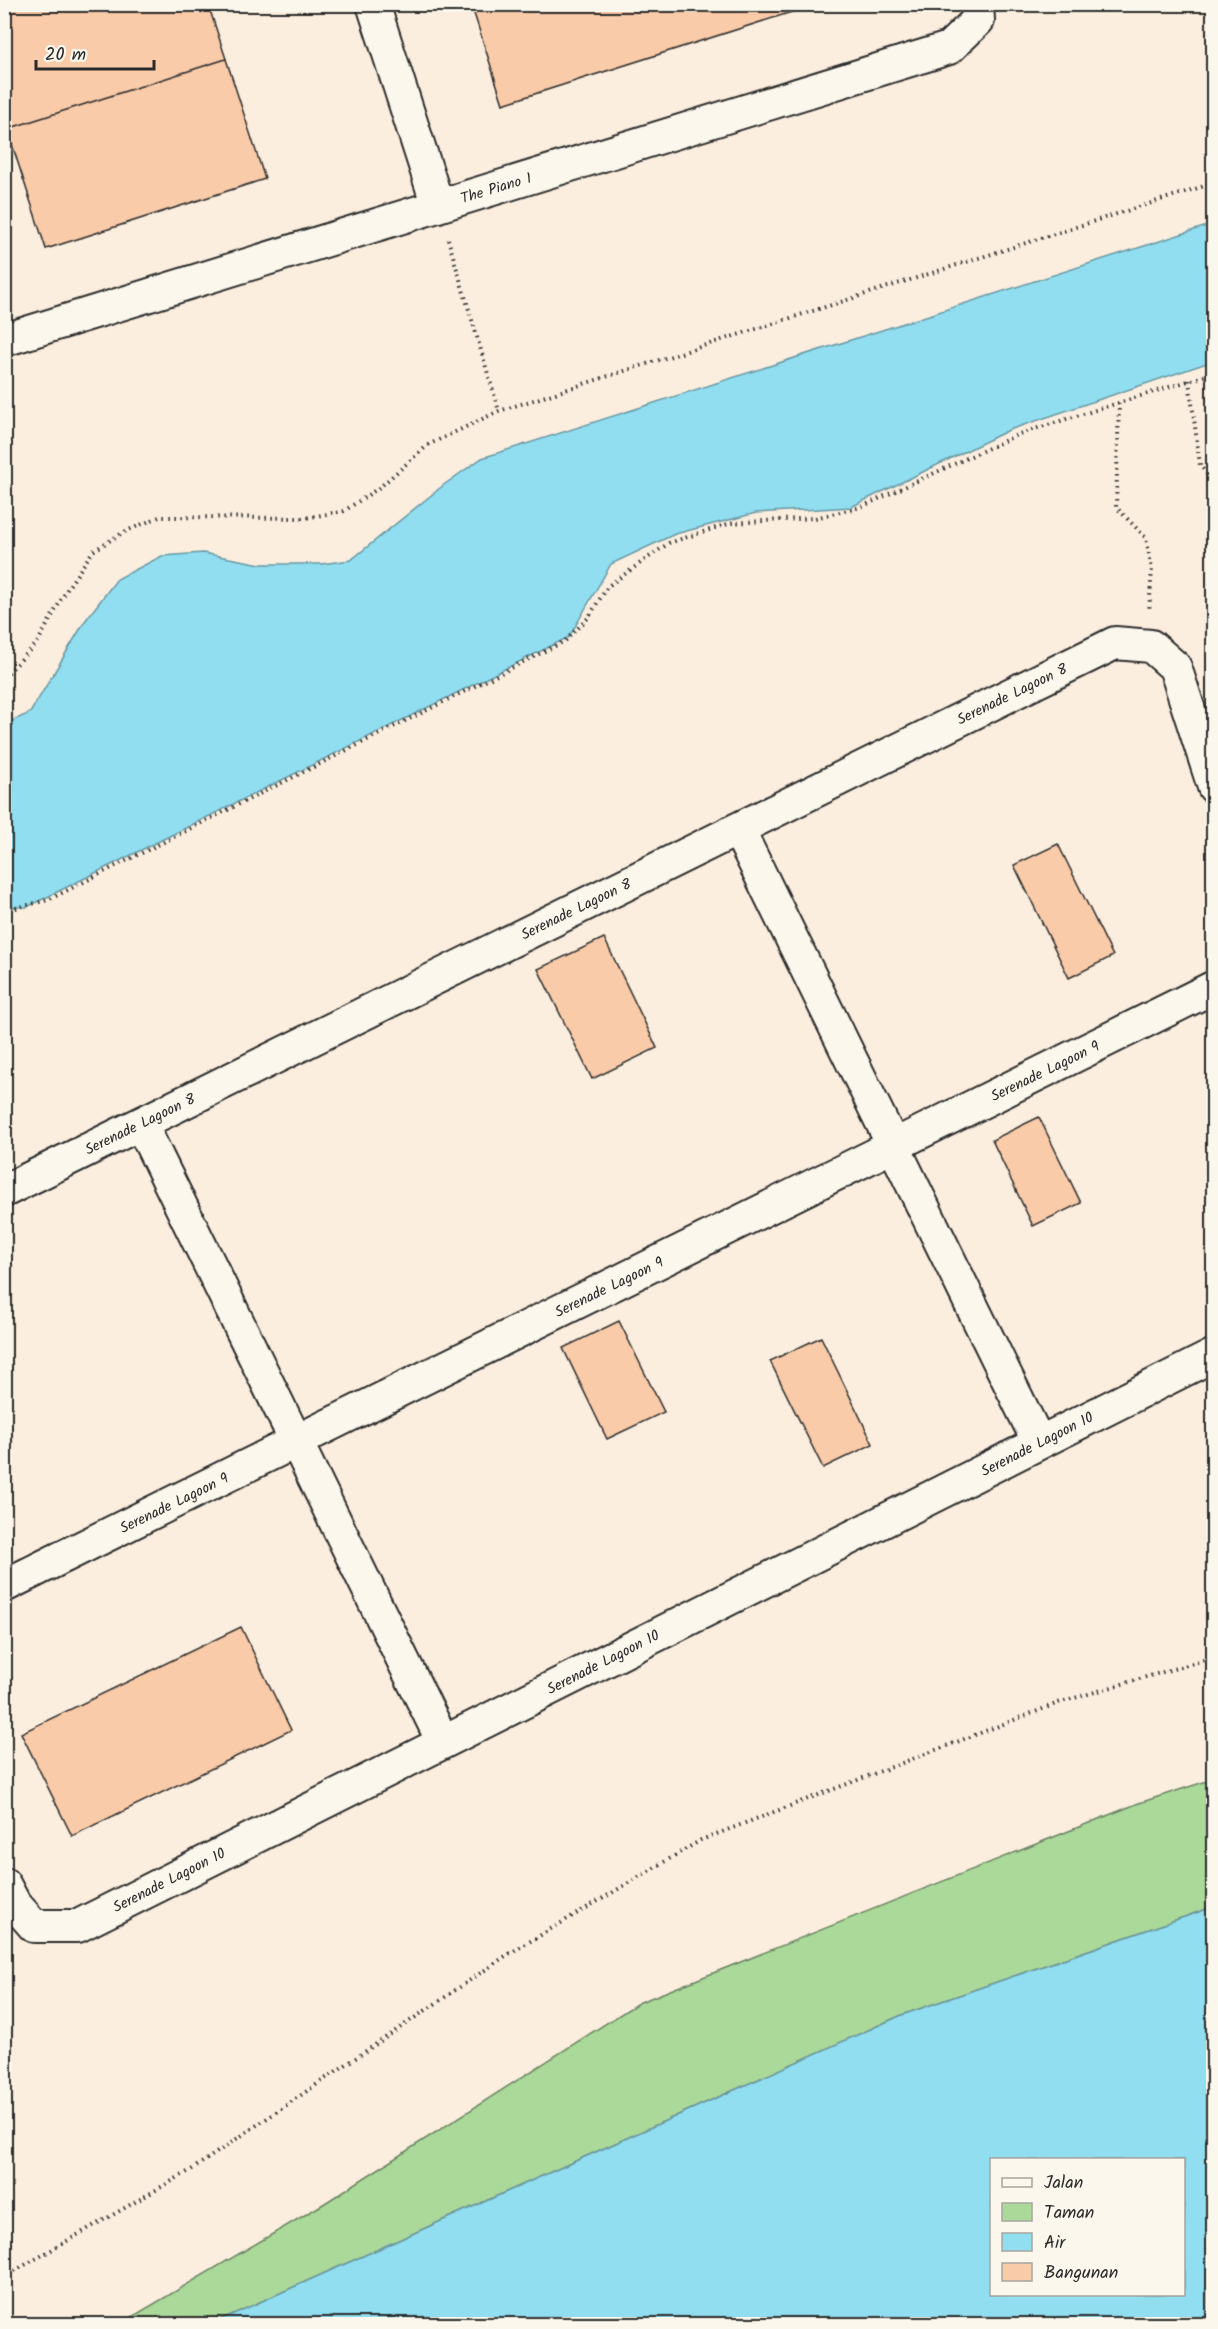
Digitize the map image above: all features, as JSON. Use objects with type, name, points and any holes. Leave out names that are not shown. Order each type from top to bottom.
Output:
[{"type":"street","points":[[373,4],[438,206]]},
{"type":"street","name":"The Piano 1","points":[[4,340],[949,48],[978,12]]},
{"type":"street","name":"Serenade Lagoon 8","points":[[4,1191],[1115,643],[1151,646]]},
{"type":"street","points":[[1151,646],[1175,667],[1214,787]]},
{"type":"street","points":[[738,829],[1039,1443]]},
{"type":"street","name":"Serenade Lagoon 9","points":[[4,1586],[1214,987]]},
{"type":"street","points":[[141,1124],[443,1742]]},
{"type":"street","name":"Serenade Lagoon 10","points":[[4,1884],[14,1903],[34,1926],[78,1926],[1214,1355]]},
{"type":"path","points":[[1208,4],[1214,27]]},
{"type":"path","points":[[4,677],[10,674],[37,643],[69,586],[93,551],[124,532],[159,517],[306,518],[344,511],[380,487],[428,445],[499,411],[1214,183]]},
{"type":"path","points":[[438,206],[499,411]]},
{"type":"path","points":[[5,912],[48,900],[565,641],[588,618],[608,586],[669,543],[730,523],[815,518],[861,507],[1019,434],[1214,372]]},
{"type":"path","points":[[1189,380],[1200,465],[1214,483]]},
{"type":"path","points":[[1119,403],[1116,507],[1146,538],[1152,569],[1148,619],[1151,646]]},
{"type":"path","points":[[4,2277],[191,2170],[507,1955],[701,1840],[1061,1702],[1214,1658]]},
{"type":"green space","points":[[1213,1779],[1213,1907],[902,2015],[211,2324],[120,2324],[325,2203],[638,2003],[1139,1803]]},
{"type":"water","points":[[1213,224],[1213,361],[1009,430],[851,507],[756,513],[675,534],[611,564],[569,637],[27,907],[5,907],[5,724],[30,713],[85,621],[117,579],[162,556],[203,553],[261,564],[321,564],[351,560],[445,484],[482,458]]},
{"type":"water","points":[[1213,1907],[1213,2324],[211,2324],[902,2015]]},
{"type":"building","points":[[208,4],[226,59],[7,129],[4,122],[4,5]]},
{"type":"building","points":[[471,4],[817,4],[503,104]]},
{"type":"building","points":[[226,59],[265,179],[46,249],[7,129]]},
{"type":"building","points":[[1058,844],[1113,956],[1069,978],[1014,865]]},
{"type":"building","points":[[604,938],[657,1048],[592,1079],[538,969]]},
{"type":"building","points":[[1039,1117],[1081,1203],[1033,1226],[992,1140]]},
{"type":"building","points":[[619,1321],[664,1412],[607,1439],[563,1348]]},
{"type":"building","points":[[821,1337],[873,1444],[823,1468],[770,1361]]},
{"type":"building","points":[[241,1627],[291,1730],[72,1836],[21,1733]]}]
